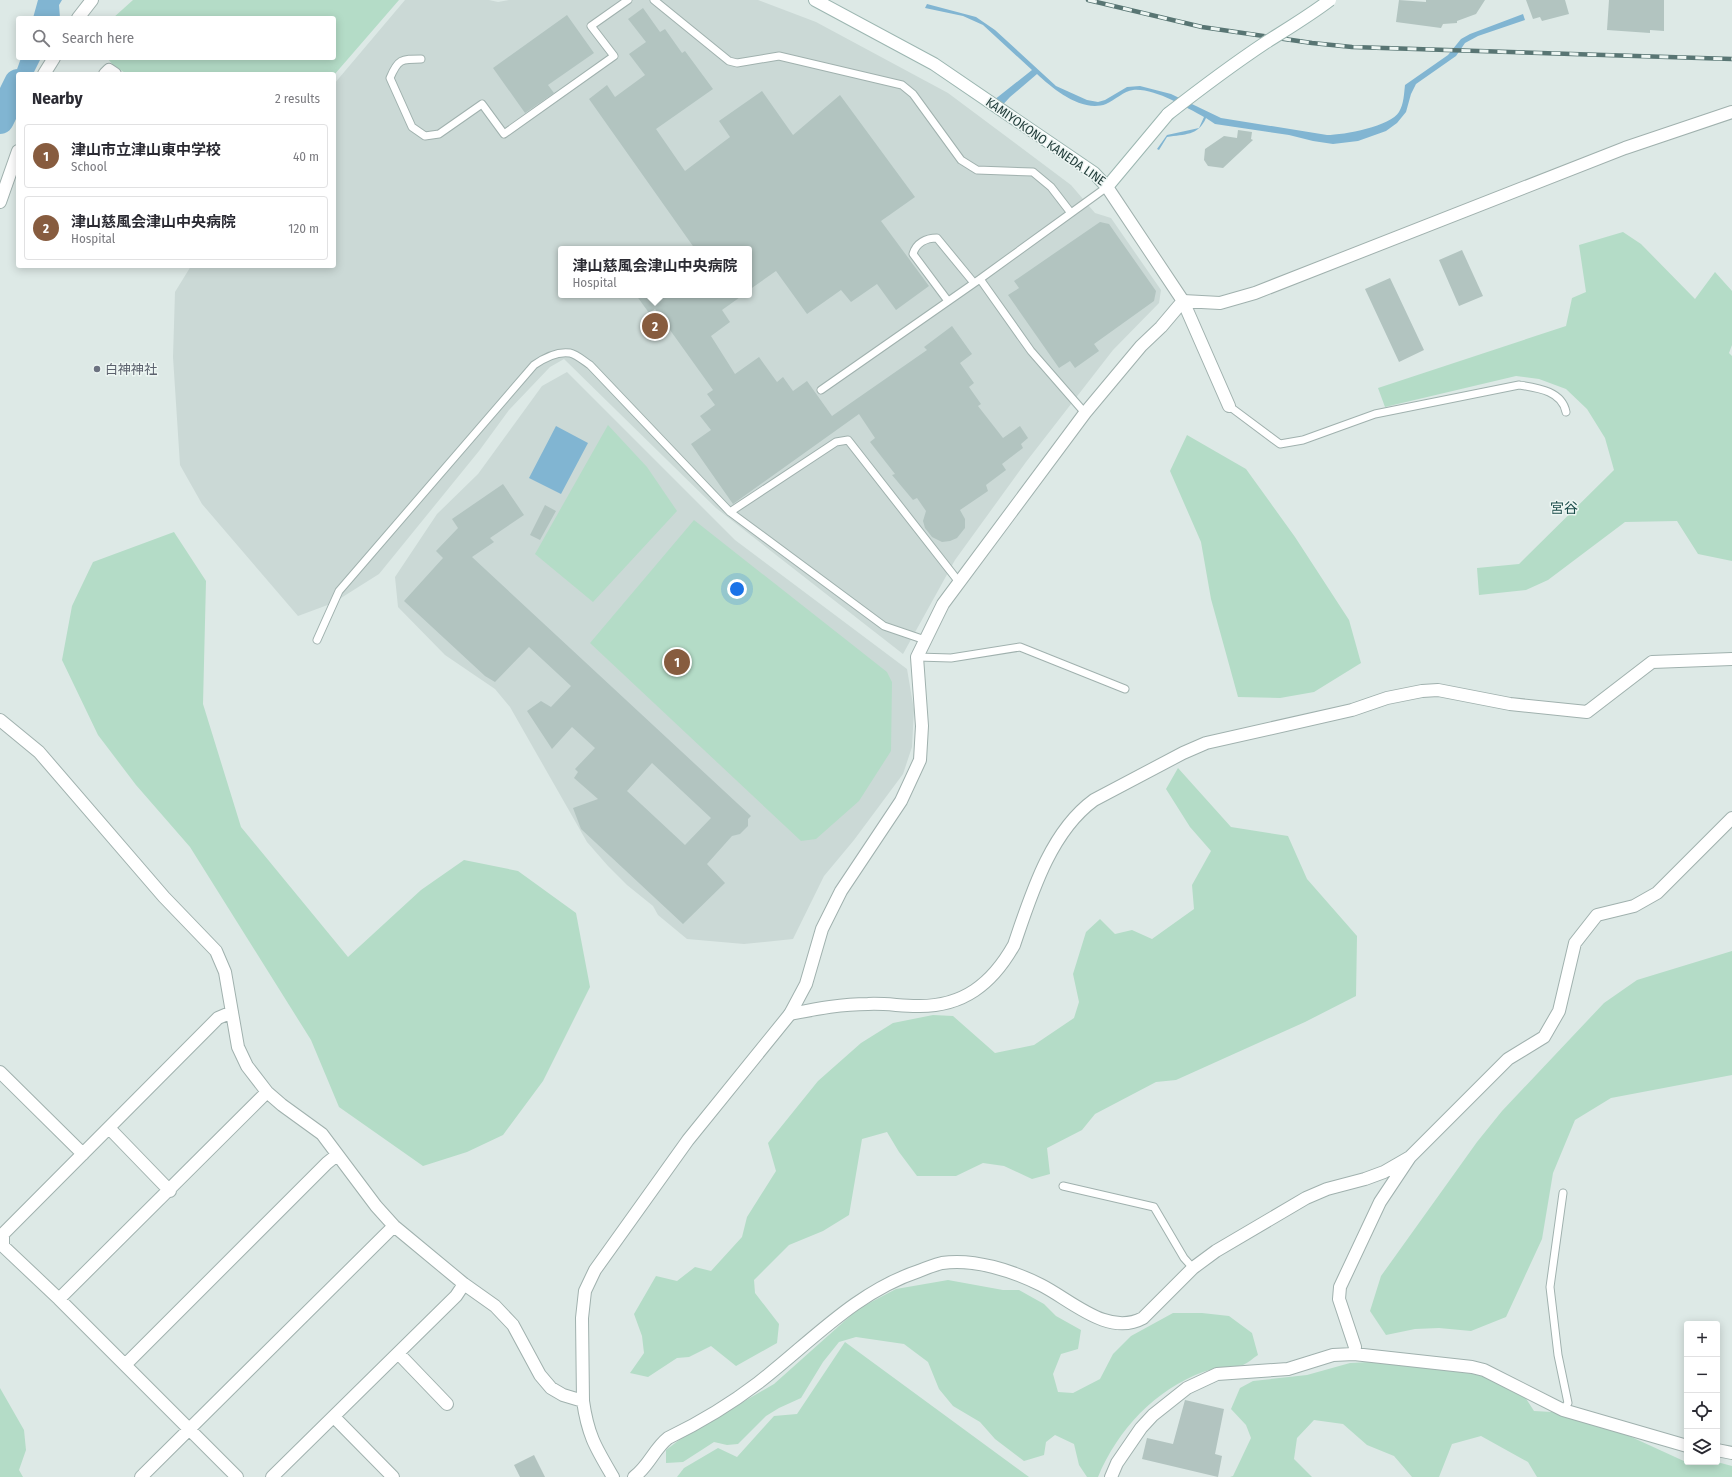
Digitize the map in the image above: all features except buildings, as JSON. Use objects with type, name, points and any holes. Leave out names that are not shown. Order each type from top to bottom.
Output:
[{"type":"street","points":[[80,16],[92,0]]},
{"type":"street","name":"KAMIYOKONO KANEDA LINE","points":[[815,0],[934,64],[1094,174],[1107,187],[1168,114],[1204,86],[1265,43],[1310,16],[1330,0]]},
{"type":"street","points":[[45,72],[53,60]]},
{"type":"street","points":[[1183,301],[1220,303],[1255,293],[1625,148],[1732,112]]},
{"type":"street","points":[[0,202],[16,158]]},
{"type":"street","points":[[1107,187],[1183,301],[1229,406]]},
{"type":"street","points":[[613,1477],[593,1444],[586,1425],[583,1401],[582,1318],[585,1291],[595,1270],[688,1140],[790,1014],[806,984],[822,929],[841,891],[901,800],[920,760],[922,726],[917,657],[943,604],[1085,413],[1141,346],[1161,327],[1183,301]]},
{"type":"street","points":[[790,1014],[846,1004],[934,1006],[967,996],[979,988],[1006,959],[1014,945],[1058,840],[1082,809],[1094,800],[1183,753],[1206,743],[1352,710],[1387,698],[1422,691],[1438,690],[1510,704],[1587,712],[1652,662],[1732,659]]},
{"type":"street","points":[[0,720],[39,752],[164,897],[216,951],[225,972],[238,1047],[247,1066],[267,1092],[282,1105],[322,1134],[376,1206],[394,1226],[464,1284],[495,1306],[513,1325],[540,1375],[551,1388],[563,1395],[583,1401]]},
{"type":"street","points":[[1354,1354],[1355,1347],[1339,1299],[1340,1287],[1380,1202],[1410,1157],[1508,1059],[1544,1037],[1559,1011],[1575,943],[1598,915],[1634,906],[1657,893],[1732,818]]},
{"type":"street","points":[[232,1012],[218,1018],[3,1234],[4,1246],[60,1299],[188,1429],[238,1477]]},
{"type":"street","points":[[0,1072],[83,1154]]},
{"type":"street","points":[[60,1299],[170,1191],[267,1092]]},
{"type":"street","points":[[109,1128],[170,1191]]},
{"type":"street","points":[[125,1365],[327,1163],[337,1155]]},
{"type":"street","points":[[634,1477],[644,1470],[661,1444],[668,1438],[720,1411],[760,1382],[816,1334],[857,1303],[902,1277],[939,1264],[952,1262],[981,1265],[1012,1274],[1041,1285],[1085,1312],[1107,1321],[1134,1323],[1143,1318],[1194,1268],[1216,1251],[1306,1198],[1327,1189],[1365,1179],[1384,1172],[1410,1157]]},
{"type":"street","points":[[141,1477],[394,1226]]},
{"type":"street","points":[[272,1477],[456,1296],[464,1284]]},
{"type":"street","points":[[398,1353],[447,1404]]},
{"type":"street","points":[[1112,1477],[1117,1463],[1141,1428],[1154,1415],[1187,1388],[1217,1374],[1288,1368],[1333,1355],[1354,1354],[1472,1367],[1484,1370],[1563,1410],[1684,1445]]},
{"type":"street","points":[[334,1417],[393,1477]]},
{"type":"street","points":[[1720,1451],[1732,1453]]},
{"type":"lane","points":[[421,59],[404,59],[396,64],[390,78],[412,127],[425,136],[438,134],[482,104],[504,134],[614,56],[591,26],[628,0]]},
{"type":"lane","points":[[654,0],[729,61],[737,63],[779,56],[902,85],[913,94],[961,160],[977,170],[1033,172],[1051,187],[1071,213]]},
{"type":"lane","points":[[821,390],[977,281],[1107,187]]},
{"type":"lane","points":[[948,301],[912,254],[914,248],[927,238],[937,238],[977,281],[1031,350],[1085,413]]},
{"type":"lane","points":[[317,640],[339,591],[534,365],[545,357],[571,353],[590,364],[730,512],[884,626],[925,640]]},
{"type":"lane","points":[[1229,406],[1280,444],[1303,440],[1375,414],[1519,385],[1540,388],[1557,396],[1564,404],[1566,412]]},
{"type":"lane","points":[[730,512],[836,442],[848,440],[959,582]]},
{"type":"lane","points":[[917,657],[951,658],[1020,647],[1125,689]]},
{"type":"lane","points":[[1063,1186],[1154,1207],[1184,1258],[1194,1268]]},
{"type":"lane","points":[[1563,1193],[1550,1287],[1558,1355],[1568,1402],[1563,1410]]},
{"type":"shaded area","points":[[405,0],[489,0],[498,2],[509,0],[758,0],[816,22],[948,93],[1071,185],[1095,213],[1111,218],[1161,290],[1159,303],[1113,350],[1026,462],[955,560],[903,654],[716,508],[564,359],[550,367],[509,410],[479,451],[379,574],[333,603],[298,616],[202,504],[180,465],[173,357],[175,292],[190,268],[336,268],[336,82]]},
{"type":"shaded area","points":[[567,372],[735,540],[907,669],[914,710],[912,747],[903,774],[854,840],[824,876],[793,939],[744,944],[687,939],[658,915],[653,906],[627,885],[587,842],[510,707],[495,689],[445,655],[398,607],[395,577],[437,514],[478,474],[542,386]]},
{"type":"green space","points":[[133,0],[399,0],[336,73],[124,72],[114,66],[109,60],[336,60],[336,16],[115,16]]},
{"type":"green space","points":[[1623,232],[1641,244],[1695,299],[1715,272],[1732,291],[1732,345],[1729,353],[1732,356],[1732,561],[1698,554],[1677,521],[1625,522],[1548,580],[1526,590],[1479,595],[1477,568],[1519,564],[1614,470],[1605,438],[1587,409],[1566,389],[1539,379],[1516,376],[1385,407],[1378,388],[1566,326],[1572,298],[1586,292],[1579,245]]},
{"type":"green space","points":[[608,425],[647,467],[677,511],[593,602],[535,554]]},
{"type":"green space","points":[[1187,435],[1246,469],[1295,537],[1349,620],[1361,663],[1314,692],[1280,698],[1238,697],[1211,599],[1201,542],[1170,471]]},
{"type":"green space","points":[[694,520],[887,672],[892,682],[891,751],[859,801],[816,839],[801,841],[590,643]]},
{"type":"green space","points":[[174,532],[206,581],[203,704],[241,827],[348,957],[421,890],[464,860],[518,871],[576,913],[590,987],[543,1081],[503,1135],[467,1152],[423,1166],[339,1107],[311,1040],[190,847],[136,785],[98,735],[62,660],[72,606],[93,562]]},
{"type":"green space","points":[[1178,768],[1231,827],[1288,836],[1307,879],[1357,936],[1356,996],[1305,1022],[1176,1080],[1156,1082],[1095,1114],[1082,1130],[1047,1148],[1050,1174],[1032,1179],[1004,1166],[983,1163],[956,1176],[917,1176],[899,1152],[887,1132],[862,1139],[849,1215],[823,1231],[789,1245],[754,1280],[755,1293],[779,1324],[777,1343],[736,1366],[711,1346],[689,1357],[677,1358],[648,1377],[630,1373],[644,1353],[642,1336],[634,1314],[656,1276],[677,1281],[695,1267],[711,1271],[742,1237],[747,1217],[776,1171],[768,1143],[818,1081],[861,1043],[893,1023],[933,1015],[953,1016],[995,1053],[1034,1045],[1074,1018],[1079,1002],[1073,974],[1086,932],[1100,919],[1115,934],[1132,930],[1152,939],[1194,909],[1192,885],[1211,851],[1190,827],[1166,789]]},
{"type":"green space","points":[[1732,951],[1732,1075],[1611,1098],[1575,1120],[1553,1173],[1542,1239],[1506,1317],[1471,1331],[1439,1328],[1415,1329],[1386,1335],[1370,1311],[1381,1276],[1477,1142],[1502,1111],[1604,1003],[1637,980]]},
{"type":"green space","points":[[948,1280],[1003,1290],[1019,1290],[1044,1304],[1056,1316],[1081,1330],[1078,1349],[1061,1354],[1053,1374],[1058,1392],[1073,1393],[1100,1379],[1113,1354],[1131,1336],[1173,1313],[1202,1313],[1229,1316],[1252,1333],[1258,1355],[1243,1365],[1213,1369],[1203,1372],[1169,1389],[1154,1400],[1127,1427],[1106,1459],[1098,1477],[1087,1477],[1079,1465],[1074,1444],[1055,1435],[1046,1442],[1044,1455],[1024,1461],[995,1439],[980,1422],[953,1406],[939,1389],[928,1362],[904,1344],[856,1337],[839,1342],[823,1362],[801,1398],[766,1416],[738,1444],[727,1445],[714,1442],[683,1462],[666,1463],[666,1450],[683,1437],[774,1384],[858,1309],[896,1289]]},
{"type":"green space","points":[[845,1342],[1029,1477],[677,1477],[684,1468],[718,1448],[737,1457],[774,1416],[797,1414]]},
{"type":"green space","points":[[1388,1361],[1478,1373],[1523,1394],[1534,1411],[1552,1412],[1603,1424],[1684,1461],[1684,1465],[1720,1465],[1720,1463],[1732,1466],[1732,1477],[1537,1477],[1528,1462],[1481,1436],[1452,1444],[1439,1477],[1412,1477],[1394,1456],[1367,1445],[1343,1424],[1314,1420],[1297,1438],[1294,1459],[1312,1477],[1230,1477],[1233,1476],[1251,1438],[1246,1425],[1231,1409],[1240,1388],[1253,1381],[1307,1375],[1350,1363]]},
{"type":"green space","points":[[0,1388],[24,1430],[26,1450],[19,1470],[23,1477],[0,1477]]},
{"type":"water","points":[[38,0],[62,0],[59,5],[60,16],[34,16]]},
{"type":"water","points":[[927,4],[976,17],[995,30],[1056,86],[1087,100],[1098,102],[1105,100],[1127,87],[1140,86],[1171,94],[1221,118],[1327,135],[1335,135],[1366,129],[1387,122],[1401,109],[1405,85],[1448,55],[1461,39],[1470,34],[1523,14],[1525,20],[1478,36],[1465,43],[1456,56],[1416,84],[1411,94],[1406,112],[1397,123],[1386,131],[1358,141],[1333,144],[1289,135],[1215,124],[1206,118],[1199,128],[1204,117],[1170,99],[1142,90],[1130,91],[1106,104],[1097,106],[1087,105],[1068,98],[1037,74],[1010,97],[997,111],[989,104],[1032,70],[983,25],[963,16],[925,8]]},
{"type":"water","points":[[20,60],[40,60],[34,72],[16,72]]},
{"type":"water","points":[[1199,128],[1190,133],[1167,137],[1159,150],[1157,149],[1167,135]]},
{"type":"water","points":[[556,426],[588,443],[561,494],[529,478]]},
{"type":"waterway","points":[[0,120],[16,87]]},
{"type":"railway","points":[[1088,0],[1202,27],[1312,43],[1352,47],[1732,59]]},
{"type":"place","name":"津山慈風会津山中央病院","points":[[655,326]]},
{"type":"place","name":"白神神社","points":[[97,369]]},
{"type":"place","name":"津山市立津山東中学校","points":[[677,662]]},
{"type":"district","name":"宮谷","points":[[1564,508]]}]
